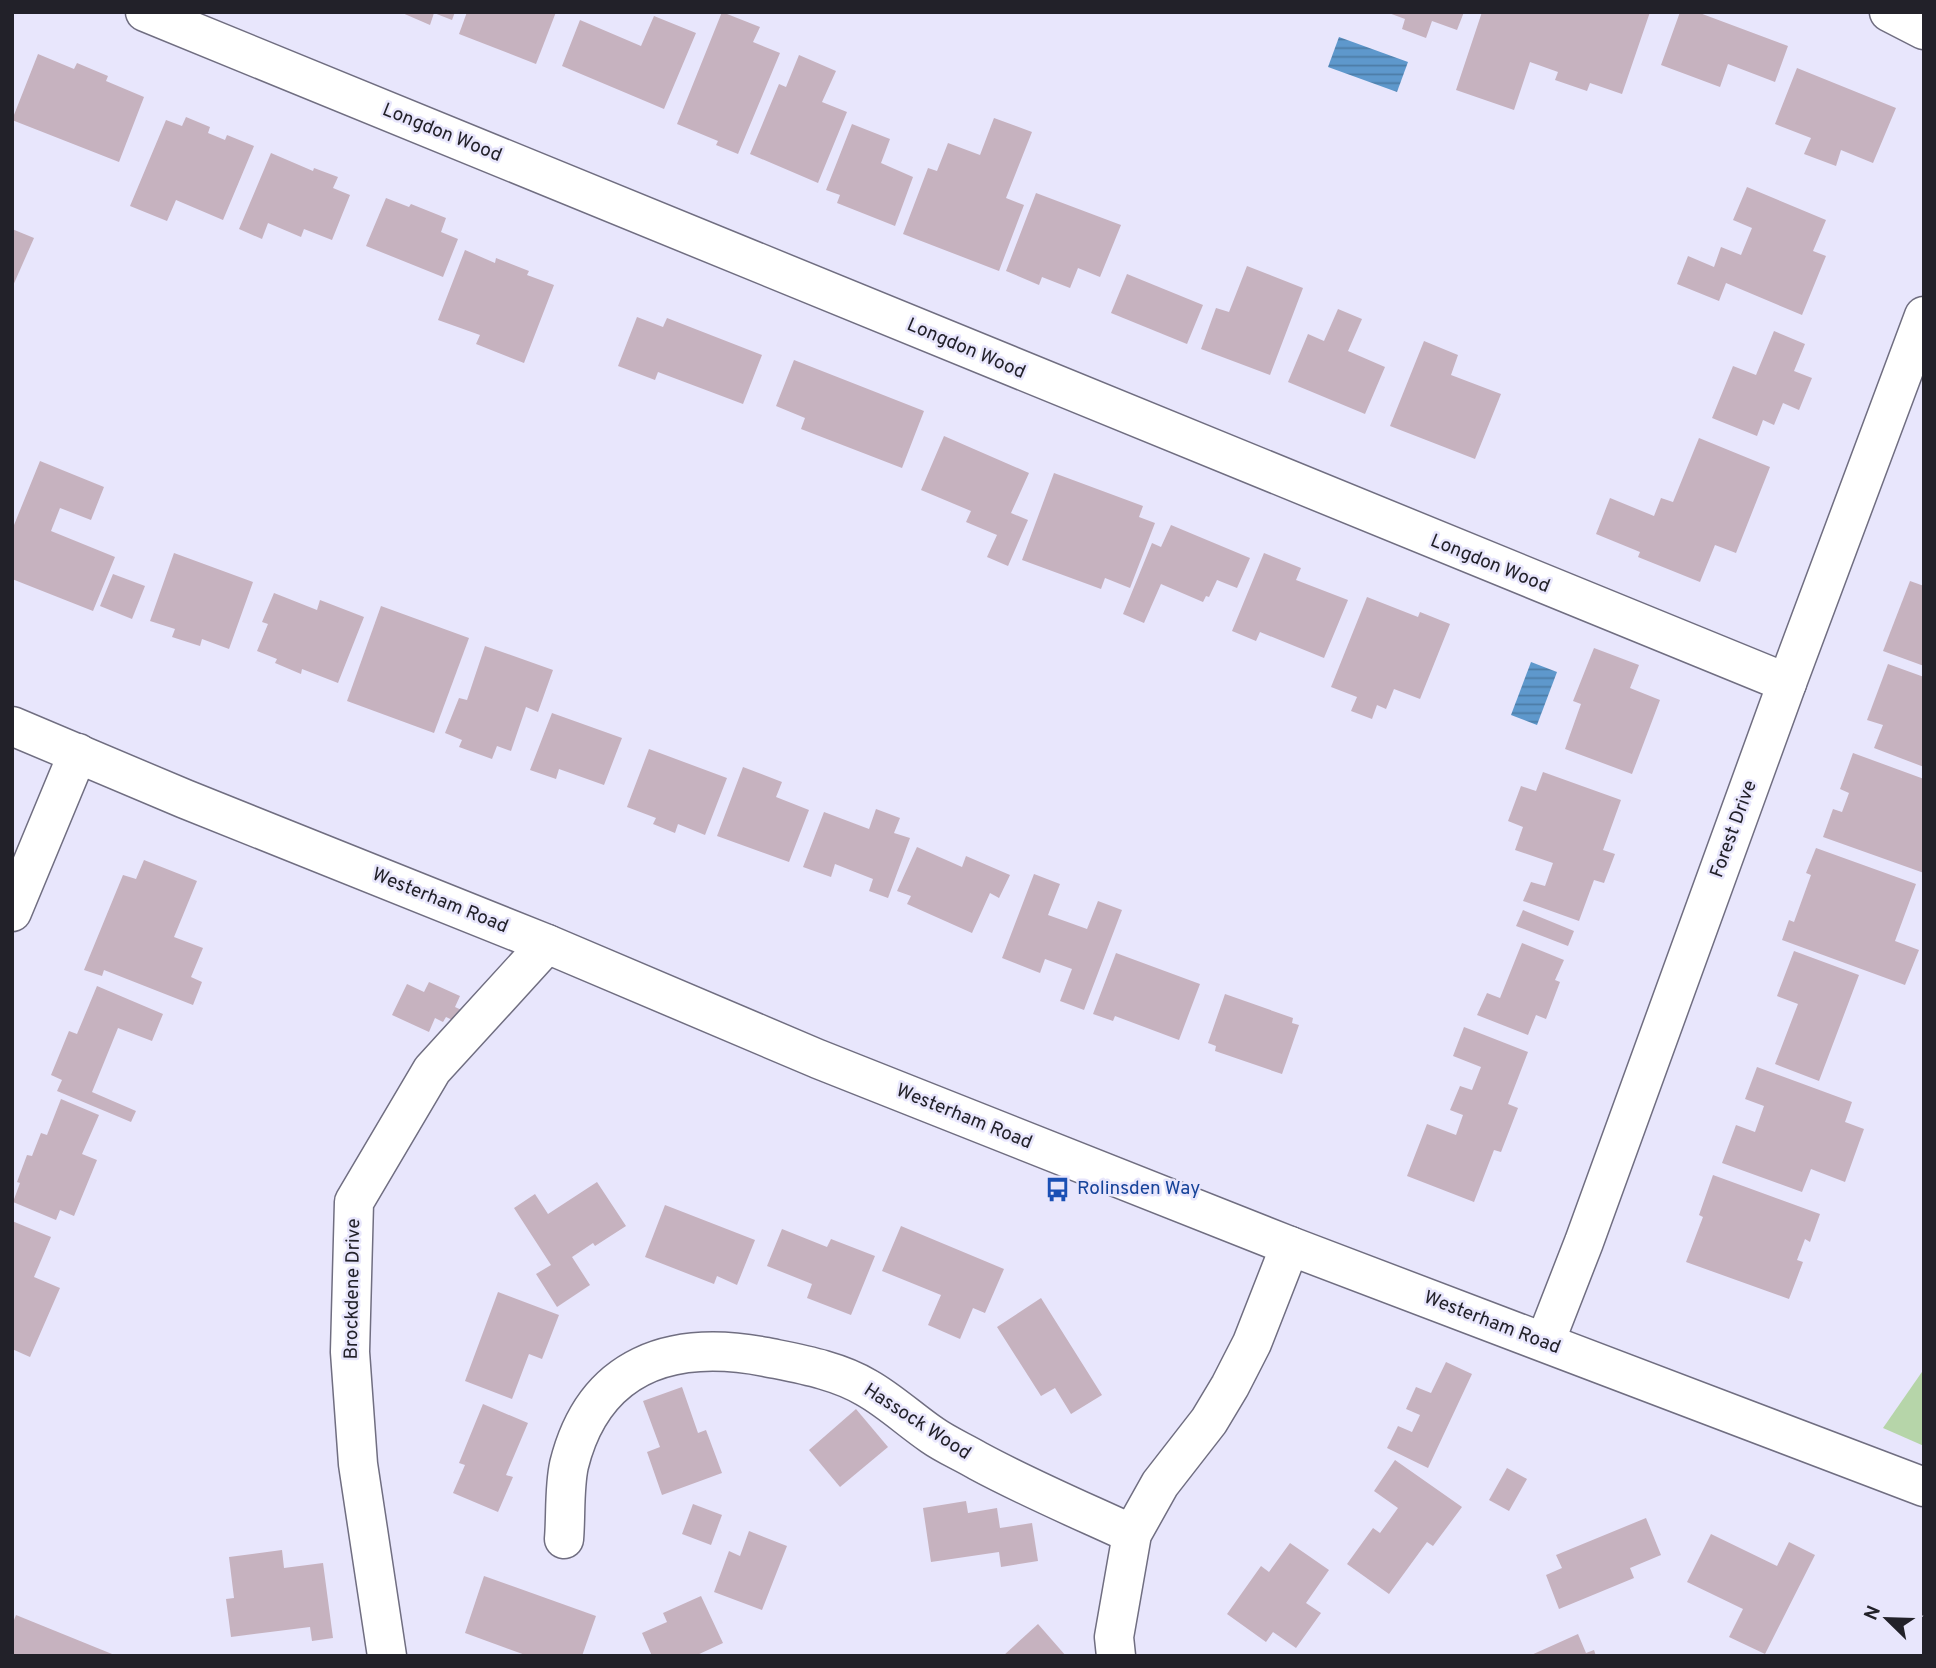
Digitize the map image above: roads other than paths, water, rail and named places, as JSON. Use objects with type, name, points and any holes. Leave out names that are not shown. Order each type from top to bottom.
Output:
[{"type":"street","name":"Longdon Wood","points":[[145,12],[1206,449],[1787,683]]},
{"type":"street","points":[[1889,12],[1924,30]]},
{"type":"street","name":"Forest Drive","points":[[1545,1342],[1924,316]]},
{"type":"street","name":"Westerham Road","points":[[12,726],[185,799],[547,944],[818,1059],[1290,1246],[1924,1487]]},
{"type":"street","points":[[12,912],[78,752]]},
{"type":"street","name":"Brockdene Drive","points":[[387,1656],[358,1464],[350,1352],[354,1202],[432,1070],[547,944]]},
{"type":"street","points":[[1116,1656],[1114,1637],[1132,1534],[1160,1484],[1209,1421],[1230,1386],[1252,1343],[1290,1246]]},
{"type":"street","name":"Hassock Wood","points":[[564,1539],[568,1468],[581,1427],[607,1393],[632,1369],[668,1355],[708,1350],[746,1353],[834,1373],[867,1388],[933,1436],[1001,1474],[1132,1534]]},
{"type":"water","points":[[1339,37],[1408,62],[1397,92],[1328,67]]},
{"type":"water","points":[[1531,662],[1557,672],[1537,725],[1511,715]]},
{"type":"place","name":"Rolinsden Way","points":[[1057,1189]]}]
